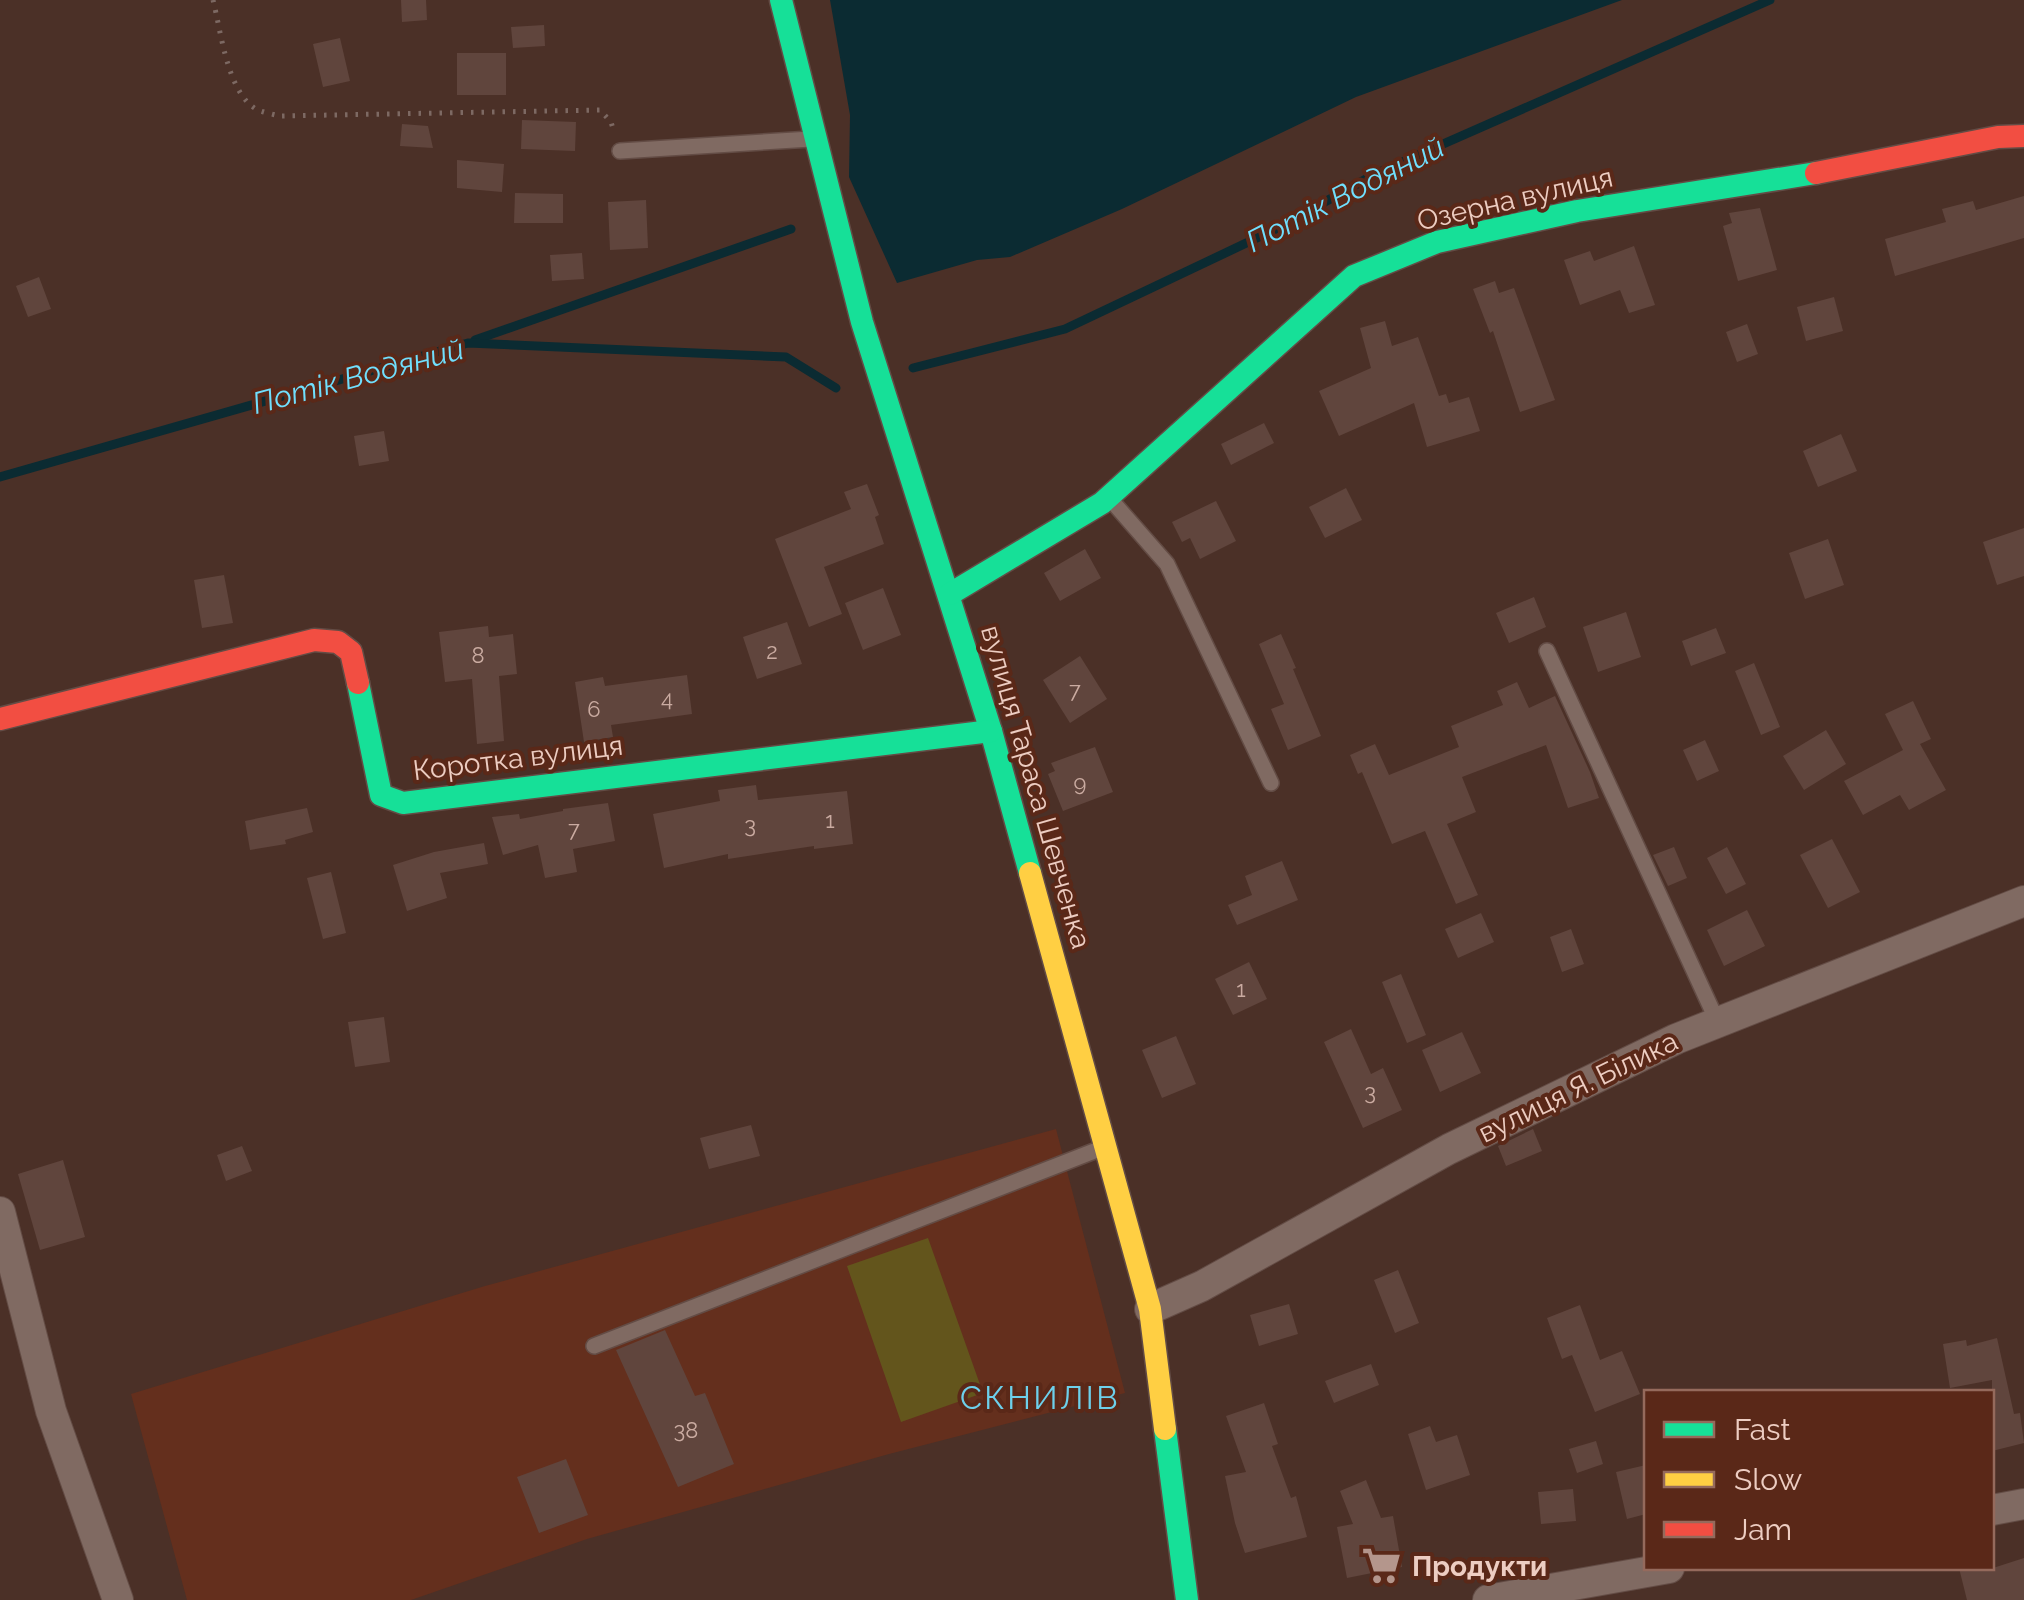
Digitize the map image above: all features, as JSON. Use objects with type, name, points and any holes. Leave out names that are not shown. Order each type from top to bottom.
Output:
[{"type":"street","name":"вулиця Тараса Шевченка","points":[[781,0],[862,322],[991,731],[1150,1309],[1187,1600]]},
{"type":"street","name":"Озерна вулиця","points":[[950,594],[1108,497],[1354,276],[1437,242],[1576,211],[1797,177],[1998,137],[2024,136]]},
{"type":"street","name":"Коротка вулиця","points":[[0,719],[314,640],[338,642],[351,652],[381,795],[403,803],[991,731]]},
{"type":"street","name":"вулиця Я. Білика","points":[[1150,1309],[1202,1286],[1449,1149],[1676,1039],[2024,901]]},
{"type":"street","points":[[0,1212],[51,1411],[118,1600]]},
{"type":"street","points":[[1994,1510],[2024,1504]]},
{"type":"street","points":[[1488,1600],[1658,1570]]},
{"type":"lane","points":[[620,150],[816,138]]},
{"type":"lane","points":[[1108,497],[1167,564],[1271,783]]},
{"type":"lane","points":[[1547,651],[1718,1022]]},
{"type":"lane","points":[[594,1346],[1106,1147]]},
{"type":"path","points":[[213,0],[231,73],[240,94],[257,110],[279,116],[600,110],[611,122],[620,150]]},
{"type":"shaded area","points":[[1056,1129],[1125,1393],[587,1539],[411,1600],[187,1600],[131,1394],[485,1286]]},
{"type":"shaded area","points":[[928,1238],[983,1393],[901,1422],[847,1266]]},
{"type":"water","points":[[830,0],[1622,0],[1356,97],[1122,209],[1010,257],[977,260],[897,283],[849,177],[850,115]]},
{"type":"building","points":[[401,0],[426,0],[427,20],[402,22]]},
{"type":"building","points":[[544,25],[545,46],[513,48],[511,27]]},
{"type":"building","points":[[340,38],[350,81],[323,87],[313,44]]},
{"type":"building","points":[[457,53],[506,53],[506,95],[457,95]]},
{"type":"building","points":[[522,120],[576,122],[575,151],[521,149]]},
{"type":"building","points":[[402,124],[428,126],[433,148],[400,146]]},
{"type":"building","points":[[457,160],[504,164],[502,192],[457,188]]},
{"type":"building","points":[[515,193],[563,194],[563,223],[514,223]]},
{"type":"building","points":[[2024,196],[2024,238],[1895,276],[1885,239],[1946,222],[1942,209],[1973,201],[1976,210]]},
{"type":"building","points":[[646,200],[648,248],[610,250],[608,202]]},
{"type":"building","points":[[1760,208],[1777,270],[1738,281],[1723,226],[1732,223],[1729,213]]},
{"type":"building","points":[[1634,246],[1655,305],[1629,313],[1620,290],[1580,305],[1564,260],[1590,251],[1594,261]]},
{"type":"building","points":[[582,253],[584,279],[552,281],[550,255]]},
{"type":"building","points":[[39,277],[51,309],[28,317],[16,286]]},
{"type":"building","points":[[1495,281],[1499,293],[1514,288],[1555,400],[1520,412],[1493,331],[1490,333],[1473,289]]},
{"type":"building","points":[[1834,297],[1843,331],[1806,341],[1797,307]]},
{"type":"building","points":[[1385,321],[1392,346],[1418,337],[1439,396],[1446,394],[1449,403],[1469,397],[1480,431],[1427,447],[1414,403],[1339,436],[1319,391],[1371,368],[1360,328]]},
{"type":"building","points":[[1747,324],[1758,354],[1737,362],[1726,332]]},
{"type":"building","points":[[1264,423],[1274,443],[1231,465],[1221,444]]},
{"type":"building","points":[[384,431],[389,461],[359,466],[354,436]]},
{"type":"building","points":[[1841,434],[1857,471],[1818,487],[1803,451]]},
{"type":"building","points":[[867,484],[879,515],[875,517],[884,544],[824,567],[842,614],[809,627],[775,539],[851,509],[844,492]]},
{"type":"building","points":[[1346,488],[1362,520],[1325,538],[1309,507]]},
{"type":"building","points":[[1216,501],[1236,541],[1200,559],[1190,538],[1182,542],[1172,522]]},
{"type":"building","points":[[2024,528],[2024,576],[1997,585],[1983,542]]},
{"type":"building","points":[[1828,539],[1844,585],[1805,599],[1789,553]]},
{"type":"building","points":[[1085,549],[1101,578],[1060,601],[1044,573]]},
{"type":"building","points":[[224,575],[233,623],[202,628],[194,580]]},
{"type":"building","points":[[883,588],[901,635],[863,650],[845,603]]},
{"type":"building","points":[[1534,597],[1546,627],[1509,643],[1496,613]]},
{"type":"building","points":[[1626,612],[1641,657],[1598,672],[1583,627]]},
{"type":"building","points":[[787,622],[802,664],[757,679],[743,637]]},
{"type":"building","points":[[488,626],[489,637],[513,634],[517,674],[499,676],[504,741],[477,744],[472,679],[445,682],[439,632]]},
{"type":"building","points":[[1716,628],[1726,653],[1691,666],[1682,641]]},
{"type":"building","points":[[1281,634],[1321,736],[1288,750],[1271,709],[1284,704],[1259,644]]},
{"type":"building","points":[[1080,656],[1107,699],[1070,723],[1043,680]]},
{"type":"building","points":[[1754,663],[1780,727],[1761,735],[1735,671]]},
{"type":"building","points":[[687,675],[692,714],[611,725],[613,737],[584,742],[575,682],[603,677],[605,686]]},
{"type":"building","points":[[1517,682],[1529,708],[1555,696],[1599,798],[1568,808],[1546,745],[1462,777],[1476,812],[1447,824],[1478,895],[1456,904],[1425,831],[1392,844],[1362,772],[1358,774],[1350,755],[1375,744],[1389,775],[1459,747],[1451,726],[1503,705],[1497,691]]},
{"type":"building","points":[[1913,701],[1931,739],[1920,744],[1946,790],[1909,810],[1900,795],[1863,815],[1844,781],[1903,750],[1885,714]]},
{"type":"building","points":[[1826,730],[1846,764],[1804,790],[1783,756]]},
{"type":"building","points":[[1705,740],[1719,771],[1697,781],[1683,750]]},
{"type":"building","points":[[1095,747],[1113,792],[1063,811],[1048,774],[1055,771],[1051,763]]},
{"type":"building","points":[[756,785],[758,800],[847,791],[853,844],[728,859],[728,854],[664,868],[653,814],[720,801],[718,790]]},
{"type":"building","points":[[608,803],[615,841],[573,849],[577,872],[545,878],[538,845],[503,855],[492,817],[519,814],[520,819]]},
{"type":"building","points":[[307,808],[313,832],[285,840],[286,844],[250,850],[245,821]]},
{"type":"building","points":[[1832,839],[1860,892],[1828,908],[1800,855]]},
{"type":"building","points":[[484,843],[488,864],[440,873],[447,898],[407,911],[393,865],[434,852]]},
{"type":"building","points":[[1674,847],[1687,878],[1668,886],[1653,855]]},
{"type":"building","points":[[1727,847],[1746,884],[1726,894],[1707,858]]},
{"type":"building","points":[[1282,861],[1298,900],[1237,925],[1228,905],[1252,895],[1245,876]]},
{"type":"building","points":[[331,872],[346,933],[323,939],[307,878]]},
{"type":"building","points":[[1747,910],[1765,946],[1724,966],[1707,930]]},
{"type":"building","points":[[1481,913],[1494,942],[1458,958],[1445,929]]},
{"type":"building","points":[[1571,929],[1584,964],[1562,972],[1550,937]]},
{"type":"building","points":[[1249,962],[1267,999],[1233,1015],[1215,979]]},
{"type":"building","points":[[1401,974],[1426,1035],[1407,1043],[1382,982]]},
{"type":"building","points":[[384,1017],[390,1062],[355,1067],[348,1022]]},
{"type":"building","points":[[1351,1029],[1371,1074],[1383,1068],[1402,1110],[1363,1128],[1324,1042]]},
{"type":"building","points":[[1462,1032],[1481,1073],[1440,1092],[1422,1050]]},
{"type":"building","points":[[1176,1036],[1196,1084],[1162,1098],[1142,1050]]},
{"type":"building","points":[[751,1125],[760,1156],[709,1169],[700,1138]]},
{"type":"building","points":[[1533,1129],[1542,1151],[1506,1166],[1498,1146]]},
{"type":"building","points":[[242,1146],[252,1171],[226,1181],[217,1155]]},
{"type":"building","points":[[63,1160],[85,1237],[40,1250],[18,1174]]},
{"type":"building","points":[[1398,1270],[1419,1323],[1395,1333],[1374,1280]]},
{"type":"building","points":[[1289,1304],[1298,1334],[1259,1346],[1250,1315]]},
{"type":"building","points":[[1580,1305],[1600,1360],[1622,1351],[1640,1394],[1595,1412],[1572,1355],[1562,1359],[1547,1318]]},
{"type":"building","points":[[665,1330],[695,1396],[705,1393],[734,1464],[678,1487],[616,1350]]},
{"type":"building","points":[[1997,1338],[2014,1414],[2020,1413],[2024,1443],[1994,1450],[1992,1380],[1950,1388],[1943,1344],[1966,1340],[1967,1346]]},
{"type":"building","points":[[1371,1364],[1379,1385],[1334,1403],[1325,1381]]},
{"type":"building","points":[[1264,1403],[1278,1444],[1272,1446],[1291,1498],[1296,1496],[1307,1537],[1245,1553],[1225,1476],[1246,1472],[1226,1416]]},
{"type":"building","points":[[1430,1426],[1436,1442],[1457,1435],[1470,1475],[1426,1490],[1408,1434]]},
{"type":"building","points":[[1596,1441],[1603,1464],[1577,1473],[1569,1449]]},
{"type":"building","points":[[566,1459],[588,1515],[539,1533],[517,1477]]},
{"type":"building","points":[[1644,1465],[1644,1515],[1627,1519],[1616,1472]]},
{"type":"building","points":[[1366,1480],[1381,1518],[1393,1516],[1402,1567],[1347,1578],[1337,1527],[1353,1524],[1340,1491]]},
{"type":"building","points":[[1573,1489],[1576,1521],[1541,1524],[1538,1492]]},
{"type":"building","points":[[2024,1558],[2024,1600],[1967,1600],[1960,1570],[1994,1568]]},
{"type":"waterway","name":"Потік Водяний","points":[[913,368],[1065,329],[1278,228],[1375,174],[1770,0]]},
{"type":"waterway","points":[[475,340],[791,229]]},
{"type":"waterway","name":"Потік Водяний","points":[[0,477],[468,343],[786,357],[836,388]]},
{"type":"traffic: fast","points":[[781,0],[862,322],[991,731],[1030,873]]},
{"type":"traffic: fast","points":[[950,594],[1102,503],[1354,276],[1437,242],[1577,211],[1816,173]]},
{"type":"traffic: fast","points":[[358,683],[381,795],[403,803],[991,731]]},
{"type":"traffic: fast","points":[[1165,1429],[1187,1600]]},
{"type":"traffic: slow","points":[[1030,873],[1150,1309],[1165,1429]]},
{"type":"traffic: jam","points":[[1816,173],[1998,137],[2024,136]]},
{"type":"traffic: jam","points":[[0,719],[314,640],[338,642],[351,652],[358,683]]},
{"type":"place","name":"Продукти","points":[[1382,1566]]},
{"type":"district","name":"СКНИЛІВ","points":[[1040,1397]]}]
